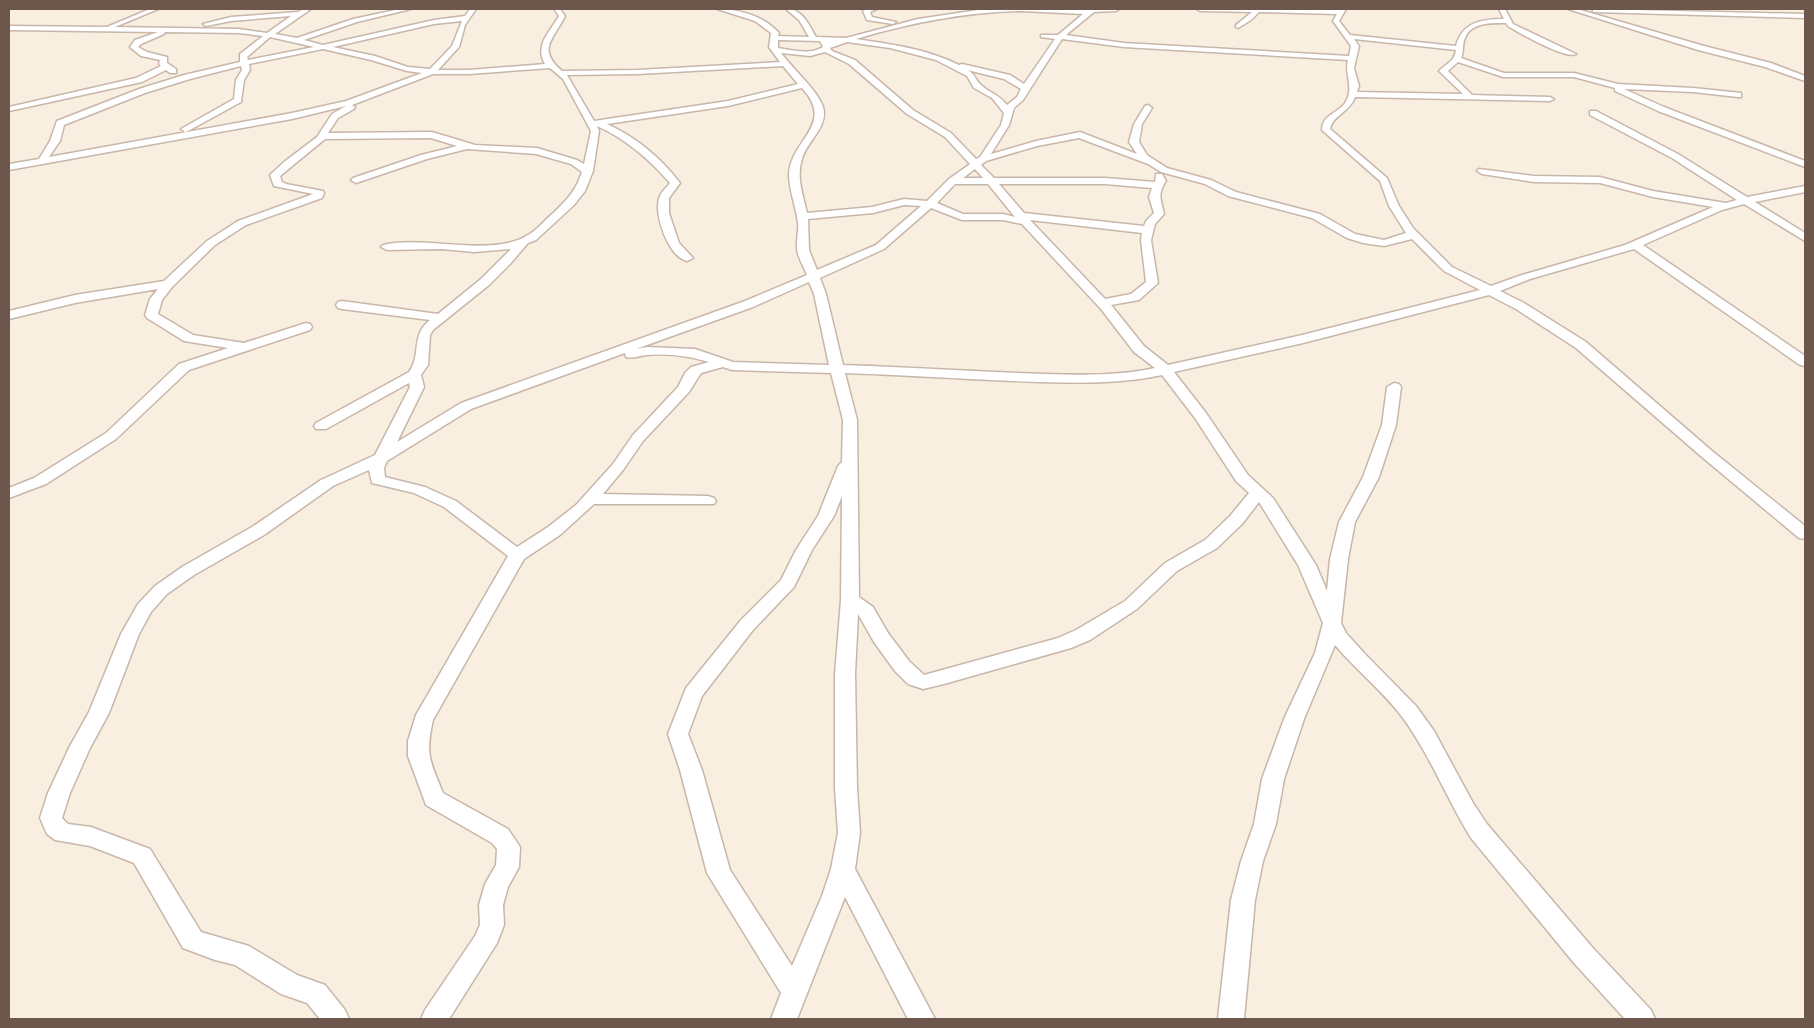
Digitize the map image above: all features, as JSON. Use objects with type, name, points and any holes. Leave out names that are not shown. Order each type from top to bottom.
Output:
[{"type":"street","points":[[106,29],[120,21],[155,9]]},
{"type":"street","points":[[276,9],[282,15]]},
{"type":"street","points":[[174,136],[238,100],[240,80],[246,70],[245,63],[242,60],[243,56],[308,9]]},
{"type":"street","points":[[298,40],[355,20],[408,9]]},
{"type":"street","points":[[9,168],[174,136],[292,116],[328,108],[370,95],[432,72],[455,47],[466,18],[473,9]]},
{"type":"street","points":[[387,247],[496,248],[523,242],[538,233],[570,203],[585,182],[595,131],[566,78],[546,60],[544,46],[562,16],[557,9]]},
{"type":"street","points":[[720,9],[765,23],[775,33],[773,47],[785,64],[805,85],[819,108],[821,117],[797,158],[794,177],[805,232],[803,250],[820,294],[836,368],[850,420],[850,600],[845,674],[846,788],[849,833],[843,869],[784,1019]]},
{"type":"street","points":[[729,12],[744,9]]},
{"type":"street","points":[[789,9],[799,15],[813,38]]},
{"type":"street","points":[[874,9],[866,11],[868,19],[913,22]]},
{"type":"street","points":[[776,50],[804,53],[816,52],[824,43],[846,40],[913,22],[1004,10],[1116,9]]},
{"type":"street","points":[[1200,9],[1340,12],[1336,21],[1356,46],[1350,68],[1355,86],[1348,105],[1328,123],[1326,130],[1384,180],[1394,206],[1413,235],[1448,268],[1537,316],[1581,345],[1707,454],[1805,534]]},
{"type":"street","points":[[1284,9],[1293,10]]},
{"type":"street","points":[[1502,9],[1510,25],[1536,39],[1572,54]]},
{"type":"street","points":[[1571,9],[1694,46],[1781,69],[1805,79]]},
{"type":"street","points":[[979,162],[1005,125],[1008,112],[1020,98],[1060,37],[1091,10]]},
{"type":"street","points":[[1238,26],[1246,22],[1259,10]]},
{"type":"street","points":[[1580,12],[1662,11],[1805,16]]},
{"type":"street","points":[[188,30],[231,19],[300,13]]},
{"type":"street","points":[[42,161],[55,141],[60,123],[142,91],[245,63],[350,42],[434,22],[466,18]]},
{"type":"street","points":[[1470,97],[1443,71],[1460,56],[1458,48],[1466,29],[1472,24],[1508,21]]},
{"type":"street","points":[[9,28],[188,30],[271,34],[372,58],[407,69],[432,72],[469,72],[551,66]]},
{"type":"street","points":[[169,30],[138,42],[134,47],[144,54],[164,60],[163,64],[166,67],[188,77]]},
{"type":"street","points":[[1043,36],[1124,45],[1353,58]]},
{"type":"street","points":[[1350,37],[1414,42],[1458,48]]},
{"type":"street","points":[[774,38],[813,38],[824,43],[836,56],[852,62],[910,112],[948,135],[979,162],[991,181],[1023,219],[1102,303],[1139,349],[1165,370],[1201,416],[1242,478],[1267,501],[1307,565],[1339,637],[1408,711],[1427,737],[1464,809],[1479,831],[1583,956],[1642,1019]]},
{"type":"street","points":[[846,40],[890,46],[929,55],[950,63],[1007,77],[1026,88]]},
{"type":"street","points":[[1457,60],[1503,75],[1568,74],[1618,86],[1738,95]]},
{"type":"street","points":[[950,63],[970,74],[977,86],[995,96],[1008,112]]},
{"type":"street","points":[[561,72],[638,72],[785,64]]},
{"type":"street","points":[[9,110],[139,80],[166,67]]},
{"type":"street","points":[[1781,69],[1805,69]]},
{"type":"street","points":[[1598,80],[1661,109],[1805,164]]},
{"type":"street","points":[[598,123],[755,98],[805,85]]},
{"type":"street","points":[[1352,94],[1392,93],[1550,99]]},
{"type":"street","points":[[244,347],[189,338],[152,315],[156,299],[168,284],[211,244],[242,223],[318,196],[319,193],[314,191],[286,188],[278,184],[275,175],[323,136],[335,116],[370,95]]},
{"type":"street","points":[[1102,303],[1136,297],[1152,283],[1146,252],[1147,230],[1159,214],[1153,197],[1161,181],[1151,163],[1144,157],[1134,142],[1138,124],[1148,108]]},
{"type":"street","points":[[1593,113],[1675,156],[1748,200],[1805,238]]},
{"type":"street","points":[[588,119],[635,142],[653,156],[675,183],[674,188],[665,195],[663,201],[665,214],[672,242],[687,258]]},
{"type":"street","points":[[323,136],[426,134],[441,136],[481,149],[537,151],[574,162],[588,171]]},
{"type":"street","points":[[336,1019],[316,994],[290,985],[240,954],[215,949],[192,940],[142,856],[91,837],[63,833],[55,827],[51,818],[59,793],[80,746],[99,713],[130,634],[144,608],[161,590],[188,571],[258,531],[327,483],[382,458],[466,406],[749,304],[880,247],[930,204],[952,181],[979,162],[1036,144],[1080,135],[1164,170],[1208,182],[1232,194],[1316,216],[1351,236],[1367,241],[1384,243],[1413,235]]},
{"type":"street","points":[[356,180],[424,157],[467,146]]},
{"type":"street","points":[[1482,171],[1534,179],[1600,180],[1653,194],[1726,206]]},
{"type":"street","points":[[952,181],[1105,181],[1158,185]]},
{"type":"street","points":[[608,356],[670,351],[695,353],[723,363],[741,366],[1095,379],[1147,374],[1303,339],[1490,291],[1526,277],[1608,254],[1702,214],[1726,206],[1805,189]]},
{"type":"street","points":[[803,216],[873,210],[894,203],[904,202],[930,204],[962,217],[1003,217],[1147,230]]},
{"type":"street","points":[[321,426],[414,375],[423,361],[424,335],[428,328],[485,282],[523,242]]},
{"type":"street","points":[[1635,244],[1805,362]]},
{"type":"street","points":[[9,315],[75,299],[168,284]]},
{"type":"street","points":[[342,305],[440,318]]},
{"type":"street","points":[[9,493],[40,481],[111,436],[184,367],[306,327]]},
{"type":"street","points":[[434,1019],[485,943],[492,925],[491,905],[497,884],[507,866],[509,847],[500,836],[434,799],[418,756],[418,741],[423,720],[518,555],[554,531],[582,508],[618,467],[638,438],[684,389],[690,376],[696,370],[723,363]]},
{"type":"street","points":[[414,375],[417,387],[376,468],[378,480],[419,490],[450,504],[518,555]]},
{"type":"street","points":[[1231,1019],[1243,900],[1252,861],[1266,824],[1273,779],[1294,719],[1324,653],[1332,623],[1339,560],[1347,522],[1371,477],[1389,424],[1394,387]]},
{"type":"street","points":[[794,990],[719,873],[702,818],[691,770],[678,734],[693,693],[747,625],[788,583],[804,550],[826,516],[850,456]]},
{"type":"street","points":[[850,600],[867,611],[881,637],[902,666],[915,679],[924,682],[944,677],[1064,643],[1083,635],[1131,605],[1171,567],[1211,544],[1236,520],[1258,493]]},
{"type":"street","points":[[589,499],[708,500]]},
{"type":"street","points":[[843,869],[922,1019]]}]
